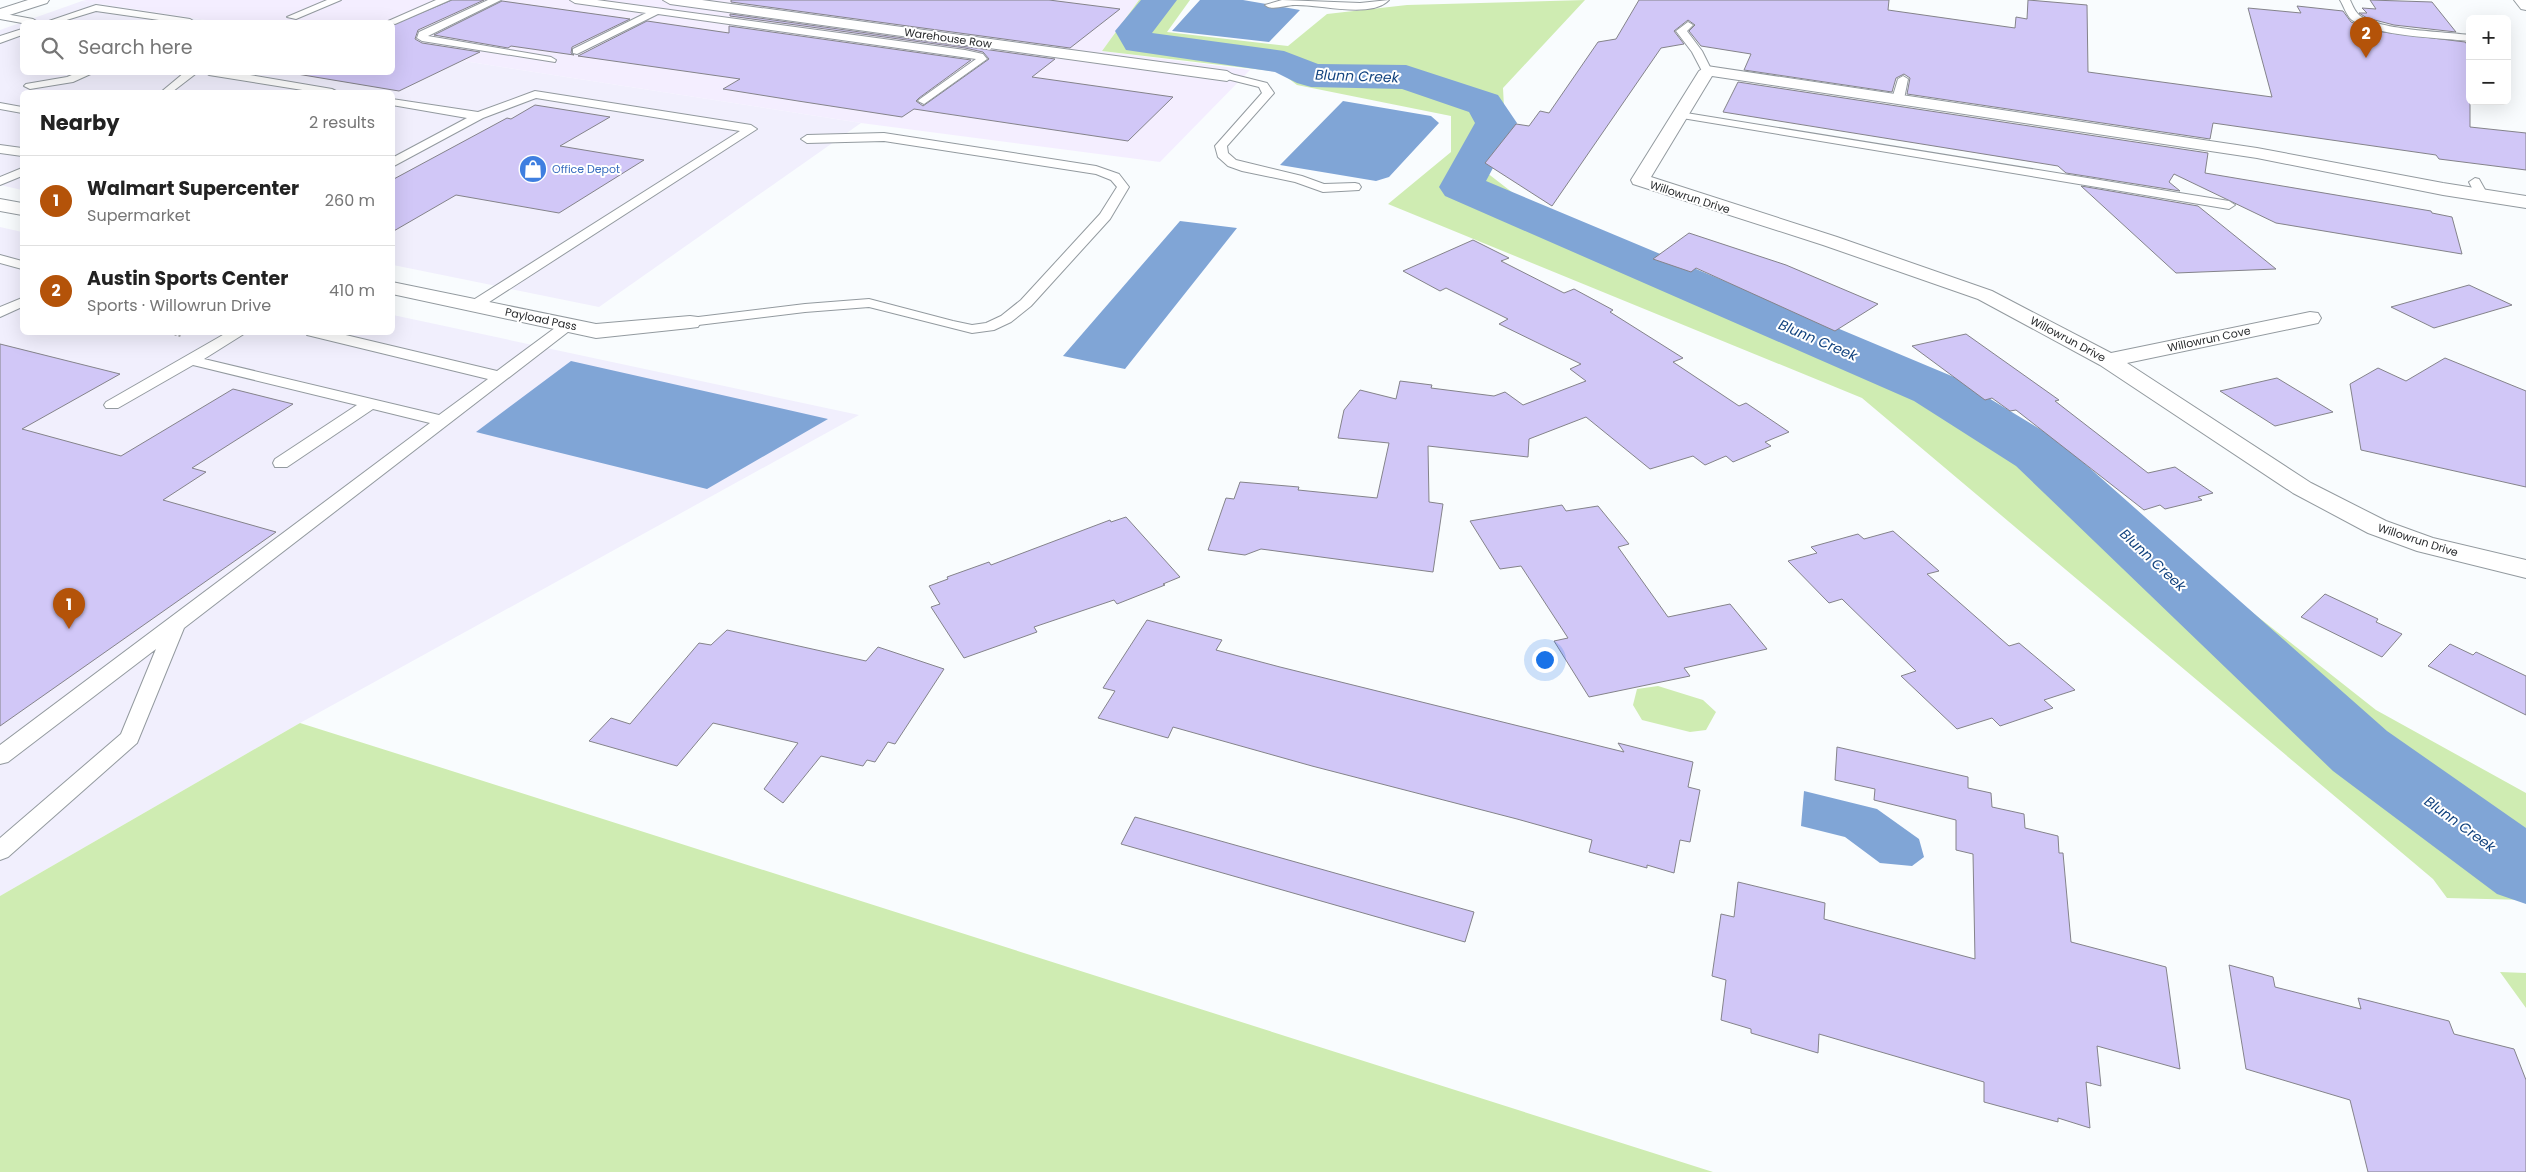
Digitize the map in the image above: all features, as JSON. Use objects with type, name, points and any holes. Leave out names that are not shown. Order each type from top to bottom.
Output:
[{"type":"street","points":[[0,15],[42,0]]},
{"type":"street","name":"Warehouse Row","points":[[670,0],[1227,76]]},
{"type":"street","points":[[2521,0],[2526,6]]},
{"type":"street","points":[[1707,71],[2256,153],[2478,189],[2526,202]]},
{"type":"street","name":"Willowrun Drive","points":[[1707,71],[1640,180],[1830,241],[1986,295],[2108,360],[2302,488],[2377,527],[2426,545],[2526,568]]},
{"type":"street","points":[[0,205],[20,210]]},
{"type":"street","name":"Payload Pass","points":[[395,289],[596,331],[690,322]]},
{"type":"street","name":"Willowrun Cove","points":[[2108,360],[2310,318]]},
{"type":"lane","points":[[292,17],[336,0]]},
{"type":"lane","points":[[395,20],[445,0]]},
{"type":"lane","points":[[496,0],[423,34],[422,38],[551,60]]},
{"type":"lane","points":[[575,0],[965,53],[979,56],[982,59],[924,101]]},
{"type":"lane","points":[[1270,5],[1289,2],[1311,2],[1360,6],[1374,5],[1384,0]]},
{"type":"lane","points":[[2346,0],[2356,18],[2369,24],[2466,38]]},
{"type":"lane","points":[[57,20],[96,8],[177,20]]},
{"type":"lane","points":[[577,51],[657,11]]},
{"type":"lane","points":[[0,15],[24,20]]},
{"type":"lane","points":[[1688,25],[1681,31],[1697,51],[1707,71]]},
{"type":"lane","points":[[0,40],[20,33]]},
{"type":"lane","points":[[0,45],[20,40]]},
{"type":"lane","points":[[30,86],[68,80],[82,75]]},
{"type":"lane","points":[[169,90],[189,75]]},
{"type":"lane","points":[[227,75],[320,90]]},
{"type":"lane","points":[[1227,76],[1262,86],[1268,94],[1222,146],[1222,154],[1232,163],[1246,168],[1298,179],[1323,188],[1355,187]]},
{"type":"lane","points":[[1898,99],[1903,79]]},
{"type":"lane","points":[[395,162],[479,116],[535,94],[751,129],[475,306]]},
{"type":"lane","points":[[395,102],[479,116]]},
{"type":"lane","points":[[0,106],[20,110]]},
{"type":"lane","points":[[1680,115],[2229,205]]},
{"type":"lane","points":[[690,322],[804,308],[869,304],[972,329],[989,327],[1006,318],[1026,303],[1105,216],[1123,187],[1120,180],[1113,174],[1096,170],[884,137],[807,139]]},
{"type":"lane","points":[[0,149],[20,152]]},
{"type":"lane","points":[[0,181],[20,173]]},
{"type":"lane","points":[[0,259],[20,264]]},
{"type":"lane","points":[[0,313],[20,303]]},
{"type":"lane","points":[[0,756],[568,325]]},
{"type":"lane","points":[[112,405],[235,335]]},
{"type":"lane","points":[[325,335],[501,377]]},
{"type":"lane","points":[[191,360],[442,421]]},
{"type":"lane","points":[[281,463],[371,404]]},
{"type":"lane","points":[[0,851],[130,738],[176,624]]},
{"type":"shaded area","points":[[1139,0],[1102,51],[1250,70],[1160,162],[861,123],[395,50],[395,20],[206,20],[82,1]]},
{"type":"shaded area","points":[[82,1],[206,20],[29,20]]},
{"type":"shaded area","points":[[20,23],[20,75],[395,75],[395,50],[861,123],[599,307],[395,265],[395,90],[20,90],[20,190],[0,185],[0,30]]},
{"type":"shaded area","points":[[0,227],[20,232],[20,335],[395,335],[395,315],[859,415],[300,723],[0,896]]},
{"type":"green space","points":[[1139,0],[1190,0],[1167,32],[1288,46],[1327,14],[1407,5],[1585,0],[1503,88],[1505,127],[1482,169],[1531,207],[1917,375],[1965,401],[2049,452],[2376,710],[2526,793],[2526,900],[2447,898],[2433,879],[1862,398],[1388,204],[1451,152],[1451,116],[1297,85],[1280,72],[1102,51]]},
{"type":"green space","points":[[1658,686],[1703,700],[1716,712],[1706,730],[1690,732],[1642,720],[1633,705],[1637,689]]},
{"type":"green space","points":[[300,723],[1713,1172],[0,1172],[0,896]]},
{"type":"green space","points":[[2500,972],[2526,973],[2526,1008]]},
{"type":"water","points":[[1200,0],[1243,0],[1300,10],[1269,42],[1172,31]]},
{"type":"water","points":[[1343,101],[1431,116],[1439,123],[1389,177],[1376,181],[1280,165]]},
{"type":"water","points":[[1180,221],[1237,228],[1125,369],[1063,356]]},
{"type":"water","points":[[571,361],[828,419],[707,489],[476,432]]},
{"type":"water","points":[[1804,791],[1877,809],[1919,839],[1924,857],[1912,866],[1880,863],[1845,837],[1801,826]]},
{"type":"building","points":[[452,0],[484,0],[418,30],[415,39],[422,43],[480,52],[399,91],[303,75],[395,75],[395,24]]},
{"type":"building","points":[[731,0],[1049,0],[1120,9],[1070,48],[731,2]]},
{"type":"building","points":[[1639,0],[1889,0],[1888,10],[2015,28],[2016,17],[2027,19],[2028,0],[2087,5],[2088,72],[2272,97],[2248,8],[2301,13],[2297,6],[2343,11],[2351,22],[2375,31],[2465,42],[2466,105],[2470,105],[2470,127],[2526,133],[2526,170],[2439,159],[2436,155],[2213,123],[2210,139],[1907,94],[1910,78],[1904,74],[1896,78],[1892,92],[1744,70],[1751,54],[1701,46],[1689,31],[1695,25],[1688,20],[1674,31],[1684,44],[1661,48],[1552,206],[1485,163],[1516,124],[1529,126],[1540,111],[1549,113],[1598,42],[1616,39]]},
{"type":"building","points":[[2370,0],[2432,2],[2456,32],[2394,25],[2367,18],[2359,13],[2367,13],[2362,8],[2376,9]]},
{"type":"building","points":[[502,1],[630,19],[572,47],[571,53],[574,55],[511,46],[508,48],[434,35]]},
{"type":"building","points":[[730,14],[1055,59],[1032,77],[1173,97],[1128,141],[914,109],[902,117],[798,101],[723,89],[740,79],[578,56],[647,21],[729,33],[729,26],[971,60],[916,101],[923,106],[989,59],[983,52],[965,48],[730,16]]},
{"type":"building","points":[[1738,82],[2208,153],[2205,173],[2431,211],[2432,213],[2452,217],[2462,254],[2276,223],[2174,174],[2169,182],[2180,191],[2066,173],[2058,166],[1723,112]]},
{"type":"building","name":"Office Depot","points":[[535,105],[610,117],[560,146],[644,160],[559,213],[456,195],[395,230],[395,178],[507,118],[511,119]]},
{"type":"building","points":[[2081,186],[2198,206],[2276,269],[2176,273]]},
{"type":"building","points":[[1689,233],[1786,265],[1878,304],[1835,331],[1696,268],[1691,272],[1653,259]]},
{"type":"building","points":[[1473,240],[1509,258],[1501,261],[1564,293],[1574,289],[1613,310],[1610,312],[1683,358],[1673,362],[1739,406],[1746,403],[1789,432],[1765,442],[1771,446],[1733,462],[1726,456],[1705,465],[1693,456],[1650,469],[1586,417],[1529,439],[1528,457],[1428,446],[1429,502],[1443,504],[1433,572],[1261,549],[1245,555],[1208,550],[1226,498],[1234,499],[1240,482],[1299,487],[1298,490],[1377,498],[1389,443],[1338,438],[1344,410],[1360,390],[1396,399],[1400,381],[1432,385],[1431,388],[1494,396],[1505,392],[1523,405],[1586,381],[1570,369],[1581,364],[1499,324],[1508,319],[1446,288],[1440,291],[1403,271]]},
{"type":"building","points":[[2469,285],[2512,305],[2434,328],[2391,307]]},
{"type":"building","points":[[1966,334],[2059,400],[2055,401],[2148,473],[2175,467],[2213,493],[2198,497],[2202,500],[2165,509],[2160,505],[2144,510],[2016,410],[2010,411],[1992,398],[1985,400],[1912,346]]},
{"type":"building","points":[[0,344],[120,374],[22,429],[121,456],[233,389],[293,404],[192,468],[206,472],[163,500],[276,532],[0,726]]},
{"type":"building","points":[[2445,358],[2526,391],[2526,487],[2361,450],[2350,384],[2378,368],[2406,381]]},
{"type":"building","points":[[2277,378],[2333,412],[2275,426],[2220,391]]},
{"type":"building","points":[[1562,505],[1566,511],[1598,506],[1629,544],[1618,547],[1668,617],[1730,604],[1767,649],[1684,668],[1690,676],[1589,697],[1554,641],[1568,638],[1521,566],[1500,569],[1470,521]]},
{"type":"building","points":[[1126,517],[1180,577],[1117,604],[1114,600],[1034,627],[1037,632],[964,658],[931,607],[940,604],[929,586],[948,579],[947,577],[989,562],[991,565],[1110,520],[1111,522]]},
{"type":"building","points":[[1893,531],[1939,571],[1927,574],[2009,646],[2019,643],[2075,690],[2044,700],[2053,708],[2000,726],[1992,718],[1957,729],[1901,676],[1916,671],[1842,599],[1829,603],[1788,561],[1817,553],[1811,547],[1858,534],[1864,539]]},
{"type":"building","points":[[2325,594],[2378,619],[2376,622],[2402,634],[2382,657],[2301,617]]},
{"type":"building","points":[[1147,620],[1222,640],[1216,650],[1280,667],[1624,752],[1618,743],[1693,762],[1688,787],[1700,790],[1690,842],[1680,840],[1674,873],[1647,865],[1647,868],[1589,852],[1592,840],[1517,819],[1312,766],[1173,727],[1168,738],[1098,718],[1115,691],[1103,688]]},
{"type":"building","points":[[727,630],[866,661],[878,647],[944,669],[895,744],[888,742],[875,762],[867,760],[863,766],[821,756],[783,803],[764,789],[798,743],[713,723],[677,766],[589,741],[611,718],[630,724],[699,643],[711,645]]},
{"type":"building","points":[[2450,644],[2473,655],[2476,652],[2526,676],[2526,715],[2428,666]]},
{"type":"building","points":[[1837,747],[1968,777],[1968,788],[1991,793],[1992,807],[2024,814],[2025,828],[2058,836],[2059,853],[2063,853],[2071,942],[2166,967],[2180,1069],[2097,1046],[2101,1086],[2086,1082],[2090,1128],[2058,1118],[2058,1122],[1984,1102],[1984,1082],[1819,1034],[1818,1053],[1751,1033],[1751,1029],[1721,1020],[1726,980],[1712,976],[1721,914],[1734,917],[1738,882],[1825,903],[1824,919],[1975,959],[1973,854],[1956,850],[1956,820],[1874,800],[1875,789],[1835,780]]},
{"type":"building","points":[[1135,817],[1474,912],[1465,942],[1121,844]]},
{"type":"building","points":[[2229,965],[2273,977],[2275,987],[2361,1009],[2358,998],[2449,1021],[2454,1034],[2514,1049],[2526,1080],[2526,1172],[2368,1172],[2350,1100],[2246,1069]]},
{"type":"waterway","name":"Blunn Creek","points":[[1160,0],[1133,31],[1139,42],[1284,62],[1311,75],[1406,77],[1484,104],[1496,123],[1461,187],[1934,389],[2037,453],[2360,751],[2526,871]]},
{"type":"place","name":"Austin Sports Center","points":[[2366,58]]},
{"type":"place","name":"Office Depot","points":[[533,169]]},
{"type":"place","name":"Walmart Supercenter","points":[[69,629]]}]
